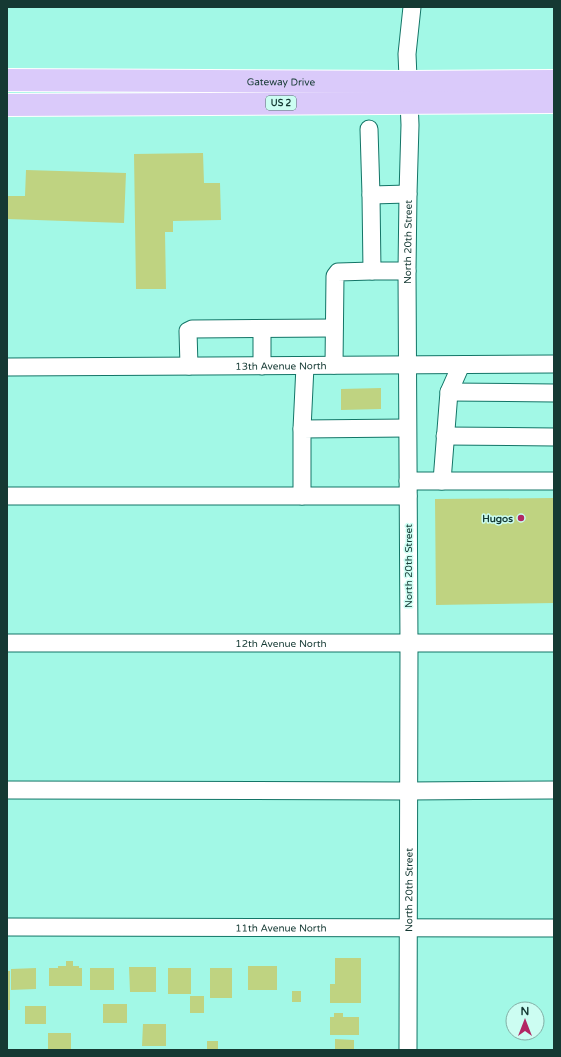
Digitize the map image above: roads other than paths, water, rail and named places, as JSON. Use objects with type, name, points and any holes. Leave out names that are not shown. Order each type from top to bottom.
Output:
[{"type":"highway","name":"Gateway Drive","points":[[7,80],[408,92],[554,102]]},
{"type":"highway","name":"Gateway Drive","points":[[7,105],[408,92],[554,80]]},
{"type":"street","name":"North 20th Street","points":[[408,1050],[409,644],[407,271],[410,125],[407,54],[412,7]]},
{"type":"street","points":[[369,129],[372,271]]},
{"type":"street","points":[[371,195],[408,194]]},
{"type":"street","points":[[334,366],[334,276],[338,272],[407,271]]},
{"type":"street","points":[[189,366],[188,331],[192,329],[334,328]]},
{"type":"street","points":[[262,329],[262,366]]},
{"type":"street","name":"13th Avenue North","points":[[7,367],[554,364]]},
{"type":"street","points":[[442,481],[449,392],[461,365]]},
{"type":"street","points":[[302,496],[302,430],[305,366]]},
{"type":"street","points":[[449,392],[554,393]]},
{"type":"street","points":[[302,430],[407,428]]},
{"type":"street","points":[[445,436],[554,437]]},
{"type":"street","points":[[7,496],[302,496],[408,489],[442,481],[554,481]]},
{"type":"street","name":"12th Avenue North","points":[[7,643],[554,644]]},
{"type":"street","points":[[7,790],[554,790]]},
{"type":"street","name":"11th Avenue North","points":[[7,927],[554,928]]},
{"type":"place","name":"Hugos","points":[[521,518]]}]
